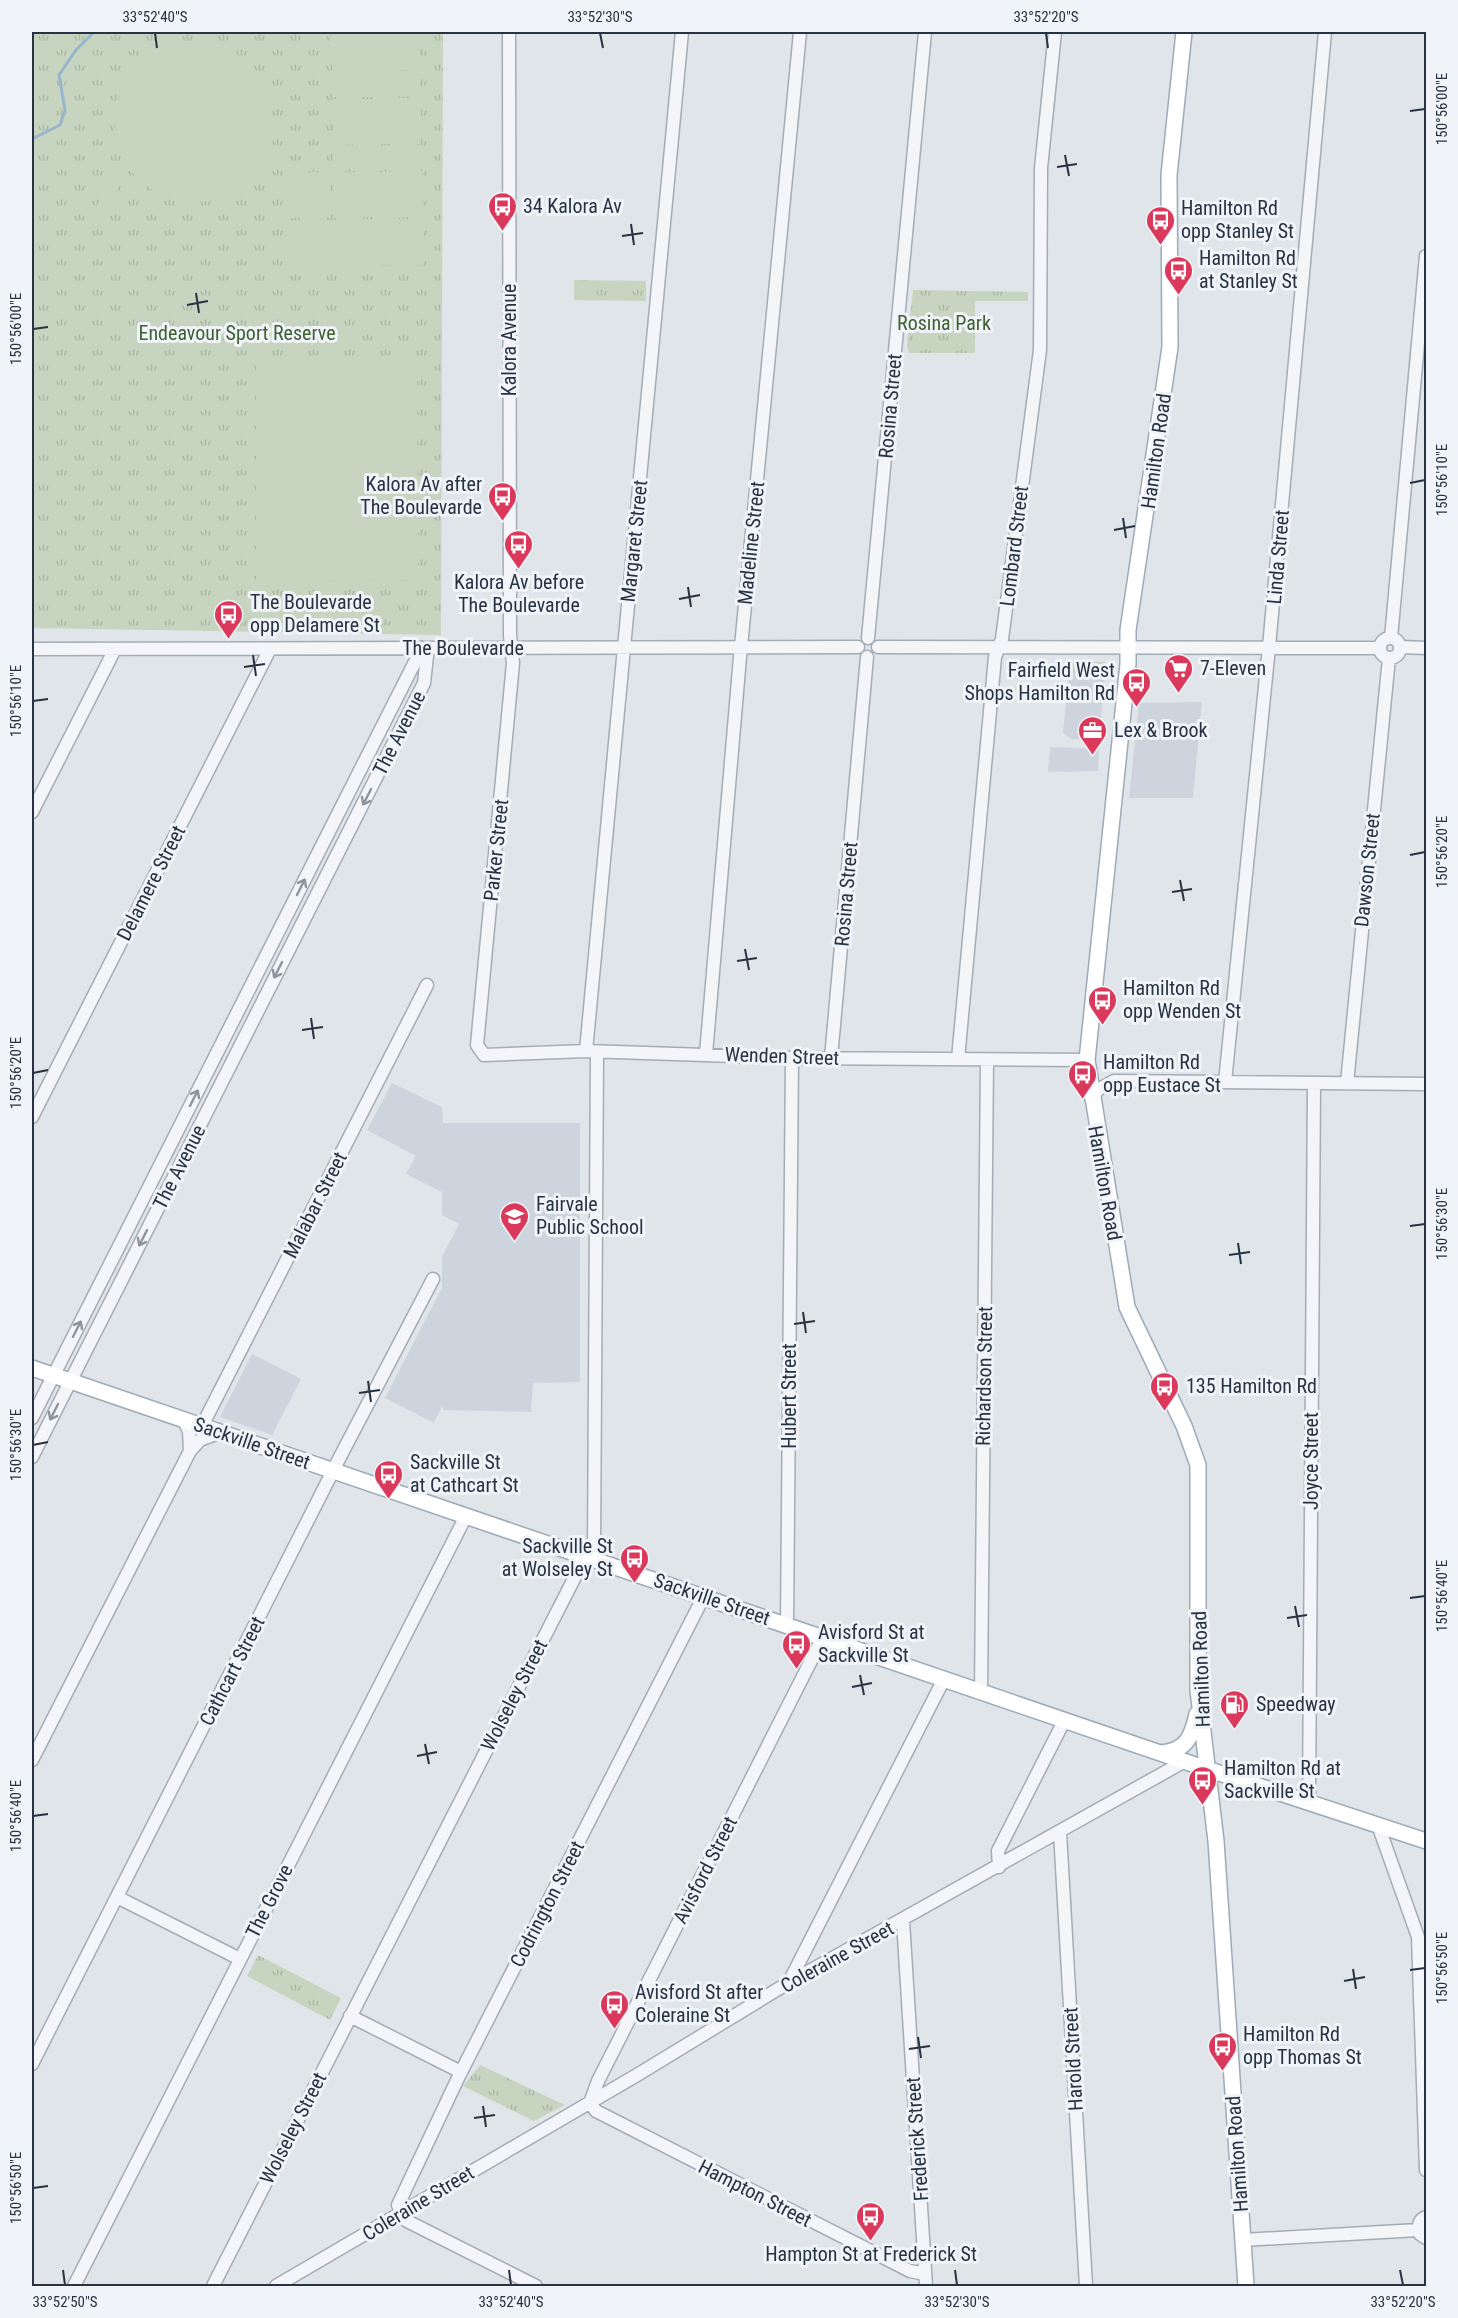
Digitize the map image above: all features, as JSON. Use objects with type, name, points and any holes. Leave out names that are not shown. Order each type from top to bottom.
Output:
[{"type":"main road","name":"Hamilton Road","points":[[1184,32],[1169,175],[1170,347],[1128,630],[1087,1063],[1127,1307],[1184,1426],[1198,1465],[1198,1690],[1216,1841],[1246,2286]]},
{"type":"main road","name":"Sackville Street","points":[[32,1368],[1064,1721],[1426,1841]]},
{"type":"main road","points":[[1161,1753],[1178,1750],[1188,1741],[1197,1715],[1198,1690]]},
{"type":"street","name":"Kalora Avenue","points":[[509,32],[510,648]]},
{"type":"street","name":"Margaret Street","points":[[592,1052],[623,648],[682,32]]},
{"type":"street","name":"Madeline Street","points":[[706,1054],[741,649],[800,32]]},
{"type":"street","name":"Rosina Street","points":[[868,638],[925,32]]},
{"type":"street","name":"Lombard Street","points":[[958,1059],[998,648],[1002,639],[1040,350],[1041,168],[1055,32]]},
{"type":"street","name":"Linda Street","points":[[1225,1082],[1269,647],[1325,32]]},
{"type":"street","points":[[1391,638],[1426,256]]},
{"type":"street","points":[[868,638],[876,642],[878,647],[876,653],[863,652],[860,641],[868,638]]},
{"type":"street","points":[[1391,638],[1396,640],[1400,647],[1396,655],[1389,658],[1382,653],[1380,648],[1384,639],[1391,638]]},
{"type":"street","points":[[878,647],[1380,648]]},
{"type":"street","points":[[1400,647],[1426,648]]},
{"type":"street","name":"The Avenue","points":[[32,1418],[422,648]]},
{"type":"street","name":"The Avenue","points":[[32,1457],[424,683],[427,656],[422,648]]},
{"type":"street","name":"Parker Street","points":[[479,1052],[477,1045],[513,673],[510,648]]},
{"type":"street","name":"The Boulevarde","points":[[32,649],[623,648],[863,652]]},
{"type":"street","points":[[32,812],[115,649]]},
{"type":"street","name":"Delamere Street","points":[[32,1117],[270,649]]},
{"type":"street","name":"Rosina Street","points":[[831,1058],[863,652]]},
{"type":"street","name":"Dawson Street","points":[[1347,1083],[1389,658]]},
{"type":"street","name":"Malabar Street","points":[[202,1426],[427,985]]},
{"type":"street","name":"Wenden Street","points":[[479,1052],[484,1055],[592,1052],[1087,1063]]},
{"type":"street","name":"Wolseley Street","points":[[213,2286],[579,1568],[594,1550],[592,1052]]},
{"type":"street","name":"Hubert Street","points":[[787,1625],[792,1058]]},
{"type":"street","name":"Richardson Street","points":[[981,1692],[987,1060]]},
{"type":"street","points":[[1087,1063],[1097,1074],[1114,1081],[1426,1084]]},
{"type":"street","points":[[1091,1098],[1099,1089],[1114,1081]]},
{"type":"street","name":"Joyce Street","points":[[1309,1802],[1314,1084]]},
{"type":"street","name":"Cathcart Street","points":[[32,2064],[333,1470],[433,1279]]},
{"type":"street","points":[[183,1419],[189,1431],[190,1451]]},
{"type":"street","points":[[32,1760],[190,1451],[200,1440],[221,1432]]},
{"type":"street","name":"The Grove","points":[[74,2286],[466,1516]]},
{"type":"street","name":"Codrington Street","points":[[403,2214],[398,2205],[461,2072],[704,1596]]},
{"type":"street","name":"Avisford Street","points":[[590,2103],[598,2081],[823,1637]]},
{"type":"street","points":[[788,1983],[944,1679]]},
{"type":"street","points":[[999,1867],[998,1851],[1064,1721]]},
{"type":"street","name":"Coleraine Street","points":[[276,2286],[403,2214],[788,1983],[903,1921],[1185,1761]]},
{"type":"street","points":[[1378,1825],[1418,1936],[1426,2170]]},
{"type":"street","name":"Harold Street","points":[[1060,1833],[1086,2286]]},
{"type":"street","points":[[117,1897],[240,1959]]},
{"type":"street","name":"Frederick Street","points":[[903,1921],[926,2280]]},
{"type":"street","points":[[350,2016],[461,2072]]},
{"type":"street","name":"Hampton Street","points":[[590,2103],[596,2111],[926,2280]]},
{"type":"street","points":[[403,2214],[407,2221],[536,2286]]},
{"type":"street","points":[[1243,2240],[1422,2234],[1419,2223],[1426,2217]]},
{"type":"shaded area","points":[[1069,674],[1105,674],[1099,739],[1071,739],[1063,733]]},
{"type":"shaded area","points":[[1202,702],[1193,798],[1129,798],[1139,703]]},
{"type":"shaded area","points":[[1050,747],[1099,749],[1098,771],[1048,772]]},
{"type":"shaded area","name":"Fairvale Public School","points":[[392,1083],[442,1107],[443,1123],[580,1123],[580,1382],[533,1383],[531,1412],[443,1410],[442,1406],[434,1423],[385,1398],[442,1288],[442,1257],[459,1224],[442,1215],[442,1192],[406,1174],[416,1156],[367,1130]]},
{"type":"shaded area","points":[[252,1354],[301,1379],[272,1435],[220,1417]]},
{"type":"green space","name":"Endeavour Sport Reserve","points":[[32,32],[443,32],[441,635],[32,628]]},
{"type":"green space","points":[[331,32],[374,32],[375,46],[331,47]]},
{"type":"green space","points":[[376,32],[420,32],[420,46],[377,46]]},
{"type":"green space","points":[[194,44],[209,45],[224,50],[238,57],[250,67],[260,79],[267,93],[272,108],[272,138],[267,153],[260,167],[250,179],[238,189],[224,196],[209,201],[194,202],[179,201],[164,196],[150,189],[138,179],[128,167],[121,153],[116,138],[115,123],[116,108],[121,93],[128,79],[138,67],[150,57],[164,50],[179,45]]},
{"type":"green space","points":[[420,48],[420,70],[377,70],[376,49]]},
{"type":"green space","points":[[331,49],[375,49],[375,71],[332,71]]},
{"type":"green space","points":[[420,74],[420,96],[377,97],[377,75]]},
{"type":"green space","points":[[332,75],[375,75],[375,97],[332,97]]},
{"type":"green space","points":[[377,98],[421,98],[421,120],[378,120]]},
{"type":"green space","points":[[332,99],[375,99],[376,121],[332,121]]},
{"type":"green space","points":[[376,122],[376,144],[333,145],[333,123]]},
{"type":"green space","points":[[421,122],[421,144],[378,144],[378,123]]},
{"type":"green space","points":[[376,146],[376,168],[333,169],[333,147]]},
{"type":"green space","points":[[422,146],[422,168],[379,169],[378,147]]},
{"type":"green space","points":[[422,171],[422,193],[378,194],[378,172]]},
{"type":"green space","points":[[331,172],[331,194],[288,195],[287,173]]},
{"type":"green space","points":[[333,172],[376,172],[376,194],[333,194]]},
{"type":"green space","points":[[111,176],[121,181],[104,214],[95,210]]},
{"type":"green space","points":[[377,195],[377,217],[334,218],[333,196]]},
{"type":"green space","points":[[422,195],[422,217],[379,218],[379,196]]},
{"type":"green space","points":[[288,196],[331,196],[331,218],[288,218]]},
{"type":"green space","points":[[377,219],[378,242],[334,242],[334,220]]},
{"type":"green space","points":[[379,219],[423,219],[423,241],[380,241]]},
{"type":"green space","points":[[332,220],[332,242],[289,243],[288,221]]},
{"type":"green space","points":[[380,243],[423,243],[424,265],[380,265]]},
{"type":"green space","points":[[289,244],[333,244],[333,266],[289,266]]},
{"type":"green space","points":[[334,244],[378,244],[378,265],[335,266]]},
{"type":"green space","points":[[574,280],[646,281],[646,301],[574,300]]},
{"type":"green space","name":"Rosina Park","points":[[913,290],[1028,292],[1028,301],[975,301],[975,353],[909,353],[907,346]]},
{"type":"green space","points":[[417,356],[418,580],[256,581],[256,357]]},
{"type":"green space","points":[[1071,662],[1106,662],[1105,674],[1069,674]]},
{"type":"green space","points":[[258,1955],[341,1998],[330,2020],[247,1976]]},
{"type":"green space","points":[[480,2065],[565,2105],[534,2121],[463,2086]]},
{"type":"waterway","points":[[32,139],[60,125],[65,110],[59,75],[76,50],[94,32]]},
{"type":"place","name":"34 Kalora Av","points":[[502,232]]},
{"type":"place","name":"Hamilton Rd opp Stanley St","points":[[1160,246]]},
{"type":"place","name":"Hamilton Rd at Stanley St","points":[[1178,296]]},
{"type":"place","name":"Kalora Av after The Boulevarde","points":[[503,522]]},
{"type":"place","name":"Kalora Av before The Boulevarde","points":[[519,570]]},
{"type":"place","name":"The Boulevarde opp Delamere St","points":[[229,640]]},
{"type":"place","name":"7-Eleven","points":[[1179,694]]},
{"type":"place","name":"Fairfield West Shops Hamilton Rd","points":[[1136,708]]},
{"type":"place","name":"Lex & Brook","points":[[1093,756]]},
{"type":"place","name":"Hamilton Rd opp Wenden St","points":[[1102,1026]]},
{"type":"place","name":"Hamilton Rd opp Eustace St","points":[[1082,1100]]},
{"type":"place","name":"Fairvale Public School","points":[[515,1242]]},
{"type":"place","name":"135 Hamilton Rd","points":[[1165,1412]]},
{"type":"place","name":"Sackville St at Cathcart St","points":[[389,1500]]},
{"type":"place","name":"Sackville St at Wolseley St","points":[[634,1584]]},
{"type":"place","name":"Avisford St at Sackville St","points":[[797,1670]]},
{"type":"place","name":"Speedway","points":[[1235,1730]]},
{"type":"place","name":"Hamilton Rd at Sackville St","points":[[1203,1806]]},
{"type":"place","name":"Avisford St after Coleraine St","points":[[614,2030]]},
{"type":"place","name":"Hamilton Rd opp Thomas St","points":[[1222,2072]]},
{"type":"place","name":"Hampton St at Frederick St","points":[[871,2242]]}]
